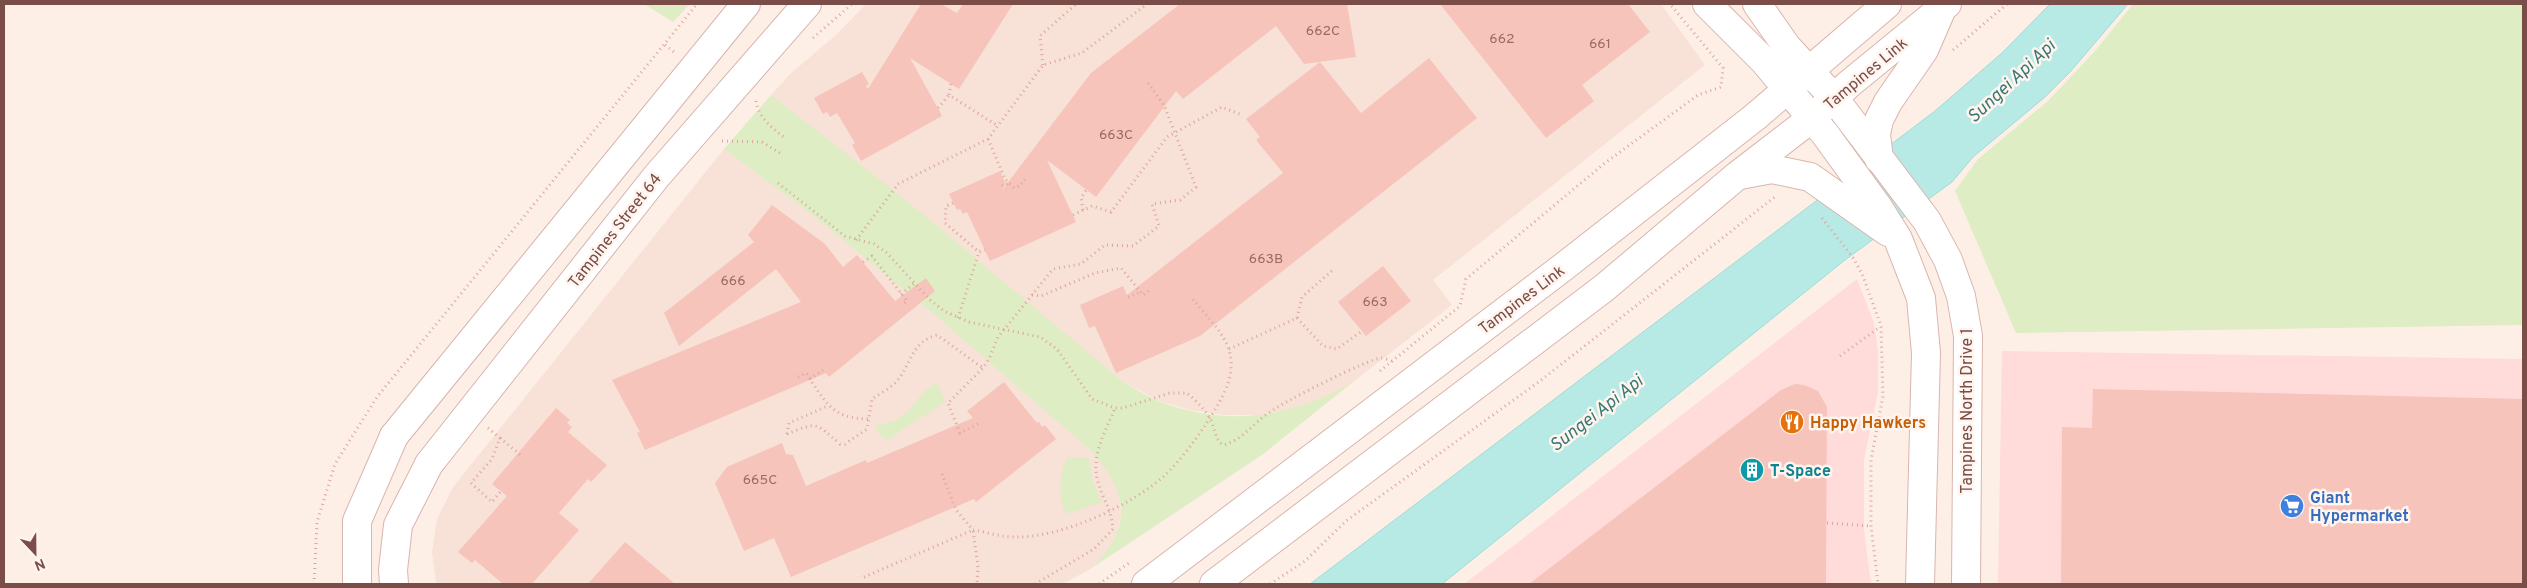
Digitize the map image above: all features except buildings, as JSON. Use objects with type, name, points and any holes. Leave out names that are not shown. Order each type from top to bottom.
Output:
[{"type":"street","points":[[357,584],[357,521],[394,436],[746,4]]},
{"type":"street","name":"Tampines Street 64","points":[[394,584],[392,570],[398,525],[429,464],[656,177],[806,4]]},
{"type":"street","points":[[1707,4],[1764,61],[1787,91],[1812,118],[1878,207],[1898,239],[1921,298],[1926,353],[1920,584]]},
{"type":"street","name":"Tampines North Drive 1","points":[[1757,4],[1787,47],[1834,98],[1926,221],[1948,260],[1961,296],[1968,336],[1966,584]]},
{"type":"street","name":"Tampines Link","points":[[1146,584],[1562,268],[1787,91],[1887,4]]},
{"type":"street","points":[[1880,159],[1876,134],[1879,120],[1888,102],[1924,50],[1944,7]]},
{"type":"street","name":"Tampines Link","points":[[1214,584],[1604,288],[1738,175],[1812,118],[1944,7]]},
{"type":"street","points":[[1738,175],[1772,169],[1810,177],[1898,239]]},
{"type":"street","points":[[1924,379],[1943,392],[1967,397]]},
{"type":"path","points":[[314,584],[317,522],[335,464],[377,398],[697,4]]},
{"type":"path","points":[[1043,65],[1040,36],[1076,4]]},
{"type":"path","points":[[856,240],[898,184],[988,139],[1043,65],[1082,54],[1147,4]]},
{"type":"path","points":[[1379,372],[1460,306],[1466,279],[1605,163],[1698,95],[1721,87],[1723,68],[1670,4]]},
{"type":"path","points":[[1949,53],[2008,4]]},
{"type":"path","points":[[978,424],[960,433],[948,403],[983,368],[1005,329],[1053,269],[1081,264],[1105,245],[1132,246],[1159,226],[1152,204],[1180,200],[1196,187],[1164,105],[1148,83]]},
{"type":"path","points":[[938,108],[949,95],[951,84]]},
{"type":"path","points":[[755,93],[758,110],[770,127],[786,138]]},
{"type":"path","points":[[949,95],[998,126]]},
{"type":"path","points":[[1072,215],[1092,206],[1111,212],[1167,137],[1175,132],[1222,107],[1242,115]]},
{"type":"path","points":[[988,139],[1005,179],[1014,188],[1020,186],[1028,176]]},
{"type":"path","points":[[716,141],[762,142],[783,155]]},
{"type":"path","points":[[778,183],[845,236],[874,244],[887,253],[930,300],[958,318],[1040,337],[1062,355],[1081,386],[1092,399],[1115,408],[1123,408],[1170,394],[1186,393],[1198,402],[1210,418],[1218,442],[1223,445],[1234,442],[1270,412],[1303,394],[1376,360],[1382,358],[1393,361]]},
{"type":"path","points":[[1002,186],[1009,183]]},
{"type":"path","points":[[1083,210],[1081,198],[1086,190]]},
{"type":"path","points":[[1270,584],[1305,561],[1346,521],[1540,381],[1781,193]]},
{"type":"path","points":[[953,203],[946,206],[945,223],[979,252]]},
{"type":"path","points":[[1819,214],[1854,259],[1864,276],[1881,326],[1883,396],[1871,460],[1871,526],[1878,584]]},
{"type":"path","points":[[979,252],[985,250]]},
{"type":"path","points":[[958,318],[979,252]]},
{"type":"path","points":[[863,262],[872,256],[907,301],[902,305]]},
{"type":"path","points":[[1032,295],[1041,296],[1095,273],[1121,268],[1143,295],[1151,289]]},
{"type":"path","points":[[1297,318],[1302,297],[1334,269]]},
{"type":"path","points":[[901,294],[914,284]]},
{"type":"path","points":[[1128,297],[1141,292]]},
{"type":"path","points":[[864,577],[973,530],[1017,538],[1066,530],[1111,510],[1162,477],[1197,437],[1210,418],[1230,376],[1231,362],[1229,349],[1192,298]]},
{"type":"path","points":[[1297,318],[1323,346],[1337,349],[1362,331]]},
{"type":"path","points":[[1229,349],[1297,318]]},
{"type":"path","points":[[1840,356],[1881,326]]},
{"type":"path","points":[[828,406],[789,423],[787,434],[812,424],[818,426],[840,444],[845,444],[867,429],[872,398],[896,383],[911,353],[932,336],[937,335],[983,368]]},
{"type":"path","points":[[810,379],[823,370]]},
{"type":"path","points":[[798,377],[806,373],[828,406],[852,419],[869,419]]},
{"type":"path","points":[[1035,584],[1094,549],[1113,529],[1111,510],[1098,483],[1095,464],[1098,448],[1115,408]]},
{"type":"path","points":[[486,425],[522,457]]},
{"type":"path","points":[[500,438],[492,459],[471,484],[492,502],[501,491]]},
{"type":"path","points":[[942,474],[956,510],[973,530],[978,568],[977,584]]},
{"type":"path","points":[[1827,523],[1871,526]]},
{"type":"path","points":[[1099,584],[1134,559]]},
{"type":"shaded area","points":[[866,4],[1661,4],[1705,65],[1433,280],[1452,305],[1353,382],[1327,397],[1298,408],[1262,415],[1223,415],[1190,410],[1156,400],[1121,380],[771,95],[790,74],[836,35]]},
{"type":"shaded area","points":[[724,149],[816,218],[935,314],[1090,450],[1107,469],[1119,490],[1121,515],[1117,533],[1107,552],[1092,568],[1063,584],[436,584],[432,552],[437,519],[453,487]]},
{"type":"shaded area","points":[[1857,279],[1874,323],[1878,351],[1878,392],[1864,460],[1864,530],[1871,584],[1464,584]]},
{"type":"shaded area","name":"Giant Hypermarket","points":[[2002,351],[2523,359],[2523,584],[1998,584]]},
{"type":"green space","points":[[644,4],[690,4],[673,22]]},
{"type":"green space","points":[[2133,4],[2523,4],[2523,325],[2016,333],[1955,191],[1978,159],[2048,101],[2095,51]]},
{"type":"green space","points":[[771,95],[907,201],[1121,380],[1153,399],[1184,409],[1209,414],[1257,415],[1305,404],[1329,395],[1353,382],[1262,455],[1092,568],[1106,552],[1115,537],[1120,523],[1121,509],[1118,494],[1112,480],[1103,465],[1090,450],[934,314],[816,218],[724,149]]},
{"type":"green space","points":[[937,382],[945,402],[887,440],[880,436],[875,424],[887,423],[904,415]]},
{"type":"green space","points":[[1066,457],[1089,457],[1093,482],[1102,502],[1066,514],[1061,500],[1060,486]]},
{"type":"water","name":"Sungei Api Api","points":[[2050,4],[2128,4],[2070,72],[2045,97],[1973,157],[1952,182],[1845,260],[1442,584],[1310,584],[1935,111],[2003,52]]},
{"type":"place","name":"Happy Hawkers","points":[[1792,422]]},
{"type":"place","name":"T-Space","points":[[1752,470]]},
{"type":"place","name":"Giant Hypermarket","points":[[2292,506]]}]
